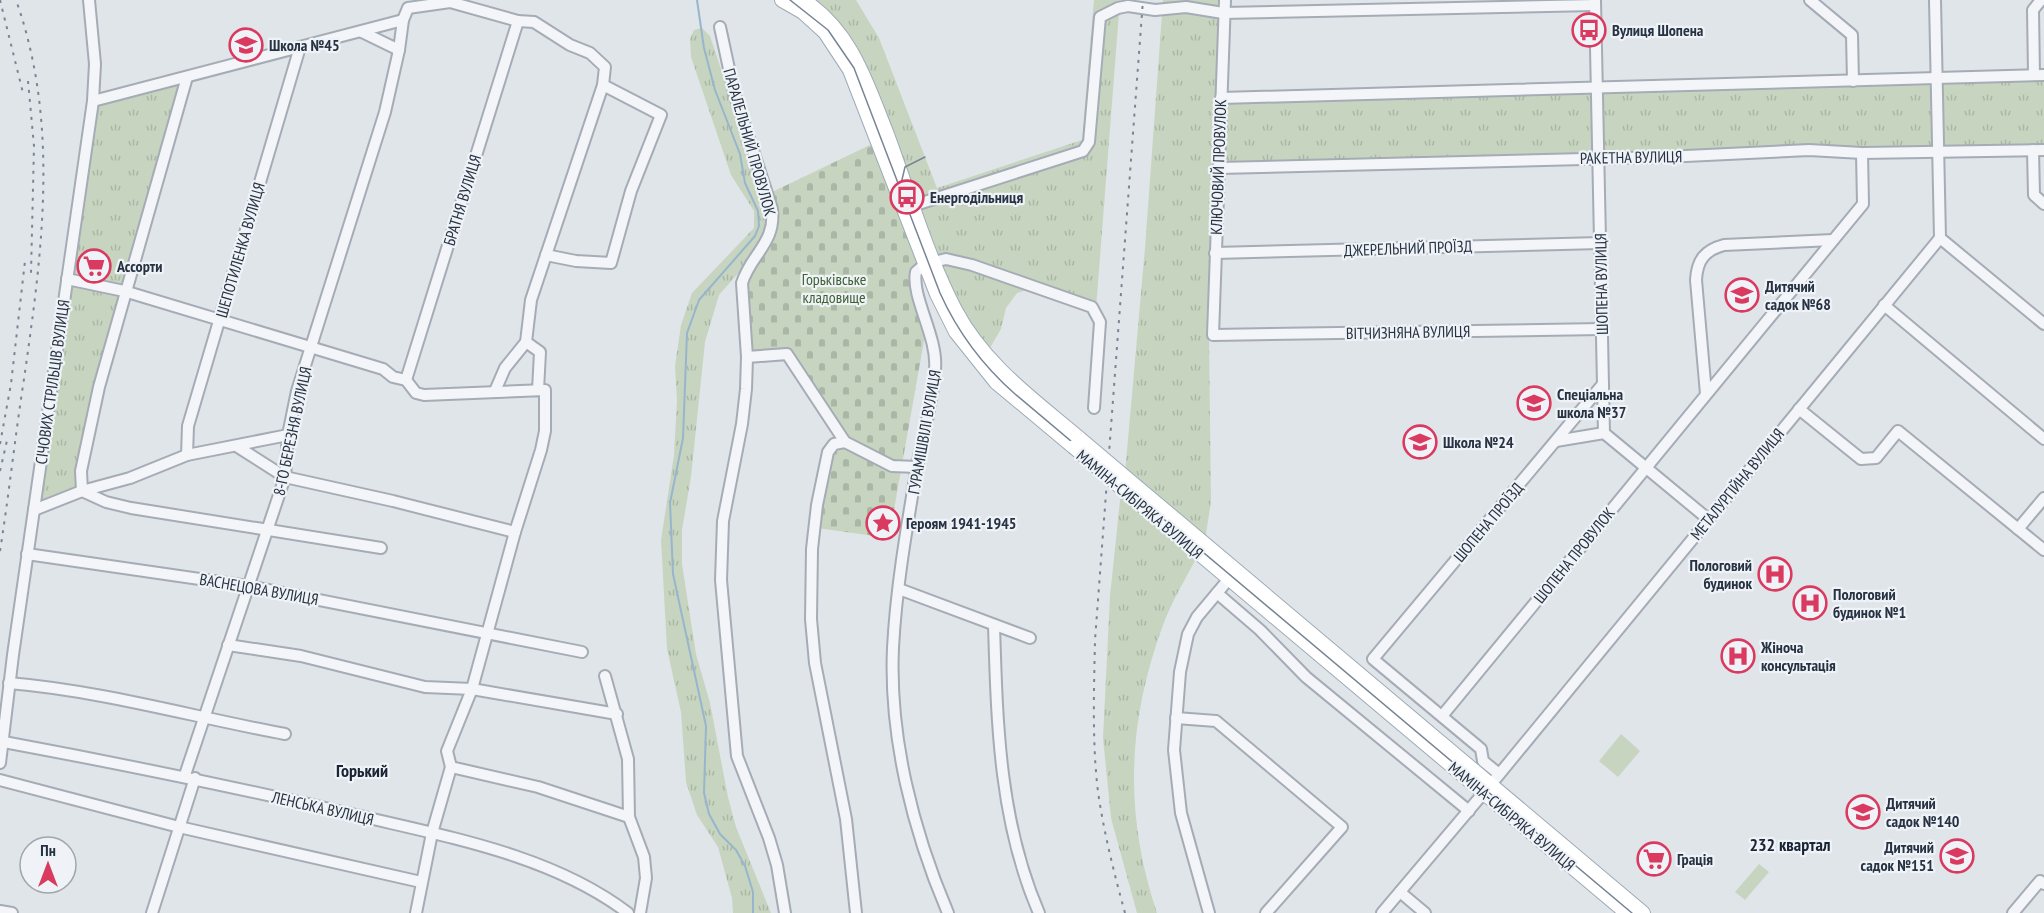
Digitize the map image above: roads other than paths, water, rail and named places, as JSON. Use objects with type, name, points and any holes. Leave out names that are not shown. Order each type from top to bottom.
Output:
[{"type":"main road","name":"МАМІНА-СИБІРЯКА ВУЛИЦЯ","points":[[782,0],[814,22],[843,57],[909,207]]},
{"type":"main road","name":"МАМІНА-СИБІРЯКА ВУЛИЦЯ","points":[[803,0],[833,25],[860,65],[930,263],[960,318],[989,360],[1077,443],[1233,575],[1491,784],[1643,913]]},
{"type":"main road","name":"МАМІНА-СИБІРЯКА ВУЛИЦЯ","points":[[1491,784],[1627,913]]},
{"type":"street","name":"СІЧОВИХ СТРІЛЬЦІВ ВУЛИЦЯ","points":[[0,763],[27,554],[93,101],[95,64],[89,0]]},
{"type":"street","name":"КЛЮЧОВИЙ ПРОВУЛОК","points":[[1213,335],[1224,0]]},
{"type":"street","points":[[1810,0],[1852,35],[1853,81]]},
{"type":"street","points":[[1935,0],[1940,238],[2044,324]]},
{"type":"street","points":[[1221,98],[2039,75],[2033,10],[2041,0]]},
{"type":"street","points":[[93,101],[403,20],[408,8],[412,6],[428,7],[450,2],[541,25],[570,45],[590,53],[605,67],[603,85],[531,300],[526,342],[505,368],[495,391]]},
{"type":"street","points":[[909,207],[1083,151],[1089,142],[1100,17],[1128,6],[1155,10],[1186,7],[1223,13],[1595,3]]},
{"type":"street","name":"ШОПЕНА ВУЛИЦЯ","points":[[1595,3],[1604,433]]},
{"type":"street","name":"8-ГО БЕРЕЗНЯ ВУЛИЦЯ","points":[[152,913],[179,827],[203,719],[285,477],[288,435],[311,347],[385,112],[399,50],[403,20]]},
{"type":"street","name":"БРАТНЯ ВУЛИЦЯ","points":[[406,380],[518,21]]},
{"type":"street","name":"ПАРАЛЕЛЬНИЙ ПРОВУЛОК","points":[[720,27],[734,92],[772,209],[774,224],[770,236],[742,283],[747,357]]},
{"type":"street","points":[[362,32],[399,50]]},
{"type":"street","name":"ШЕПОТИЛЕНКА ВУЛИЦЯ","points":[[187,455],[188,426],[300,47]]},
{"type":"street","points":[[82,491],[81,471],[99,387],[124,291],[187,76]]},
{"type":"street","points":[[546,255],[576,261],[611,263],[631,191],[661,115],[603,85]]},
{"type":"street","name":"РАКЕТНА ВУЛИЦЯ","points":[[1219,168],[1665,157],[1820,150],[1862,153],[2038,150]]},
{"type":"street","points":[[2038,150],[2034,195],[2044,204]]},
{"type":"street","name":"ШОПЕНА ПРОВУЛОК","points":[[1442,716],[1863,204],[1862,153]]},
{"type":"street","name":"МЕТАЛУРГІЙНА ВУЛИЦЯ","points":[[1382,913],[1469,811],[1940,238]]},
{"type":"street","points":[[1706,394],[1696,280],[1696,267],[1702,256],[1712,248],[1724,245],[1833,240]]},
{"type":"street","name":"ДЖЕРЕЛЬНИЙ ПРОЇЗД","points":[[1215,254],[1600,243]]},
{"type":"street","points":[[930,263],[946,260],[972,265],[1092,307],[1100,322],[1094,408]]},
{"type":"street","name":"ГУРАМІШВІЛІ ВУЛИЦЯ","points":[[930,263],[915,274],[934,345],[936,364],[917,467],[899,590],[893,647],[893,676],[902,760],[923,849],[948,913]]},
{"type":"street","points":[[67,279],[124,291],[383,369],[393,377],[406,380],[409,388],[424,395],[545,390],[545,431],[532,485],[515,532],[490,632],[472,689],[447,751],[451,767],[432,833],[416,913]]},
{"type":"street","points":[[1884,305],[2044,439]]},
{"type":"street","name":"ВІТЧИЗНЯНА ВУЛИЦЯ","points":[[1213,335],[1602,329]]},
{"type":"street","points":[[526,342],[540,352],[538,390]]},
{"type":"street","points":[[785,913],[769,838],[737,756],[721,580],[723,521],[742,424],[747,357],[782,354],[791,358],[845,442],[892,466],[917,467]]},
{"type":"street","name":"ШОПЕНА ПРОЇЗД","points":[[1442,716],[1374,659],[1603,384]]},
{"type":"street","points":[[1799,409],[1861,459],[1876,458],[1898,431],[2044,550]]},
{"type":"street","points":[[1556,441],[1604,433],[1708,519]]},
{"type":"street","points":[[34,510],[82,491],[130,478],[187,455],[238,447],[288,435]]},
{"type":"street","points":[[845,442],[834,444],[828,452],[823,473],[812,549],[811,619],[815,663],[846,819],[856,913]]},
{"type":"street","points":[[238,447],[285,477],[515,532]]},
{"type":"street","points":[[82,491],[106,502],[131,508],[381,548]]},
{"type":"street","points":[[2018,529],[2044,498]]},
{"type":"street","name":"ВАСНЕЦОВА ВУЛИЦЯ","points":[[27,554],[248,586],[582,652]]},
{"type":"street","points":[[1209,913],[1181,813],[1174,750],[1176,718],[1182,652],[1188,634],[1197,617],[1233,575]]},
{"type":"street","points":[[899,590],[1030,638]]},
{"type":"street","points":[[1217,593],[1260,630],[1306,677],[1469,811]]},
{"type":"street","points":[[994,625],[1001,763],[1021,867],[1039,913]]},
{"type":"street","points":[[228,645],[301,656],[425,687],[472,689],[617,714]]},
{"type":"street","points":[[605,676],[628,759],[629,817],[645,857],[646,878],[640,913]]},
{"type":"street","points":[[9,683],[65,689],[285,734]]},
{"type":"street","points":[[1442,716],[1480,749],[1491,784]]},
{"type":"street","points":[[1176,718],[1216,721],[1342,827],[1266,913]]},
{"type":"street","name":"ЛЕНСЬКА ВУЛИЦЯ","points":[[4,742],[190,777],[432,833],[553,868],[583,882],[628,913]]},
{"type":"street","points":[[451,767],[538,787],[629,817]]},
{"type":"street","points":[[0,780],[179,827],[421,882]]},
{"type":"street","points":[[2013,913],[2042,882]]},
{"type":"street","points":[[1400,892],[1425,913]]},
{"type":"street","points":[[0,910],[12,913]]},
{"type":"waterway","points":[[697,0],[704,48],[715,90],[740,154],[745,183],[758,211],[759,226],[755,236],[699,300],[687,333],[683,438],[670,503],[673,574],[706,726],[704,793],[709,814],[720,834],[736,850],[745,866],[753,892],[753,913]]},
{"type":"tram line","points":[[790,0],[828,30],[854,68],[940,293],[963,335],[992,372],[1015,394],[1632,913]]},
{"type":"tram line","points":[[900,188],[905,167],[925,157]]},
{"type":"railway","points":[[0,0],[23,93]]},
{"type":"railway","points":[[0,551],[37,284],[43,189],[43,141],[38,94],[30,47],[16,0]]},
{"type":"railway","points":[[1125,913],[1103,823],[1098,792],[1094,735],[1094,678],[1143,0]]},
{"type":"railway","points":[[28,81],[34,146],[31,273]]},
{"type":"railway","points":[[0,444],[11,384],[25,261]]},
{"type":"railway","points":[[0,471],[8,436]]},
{"type":"place","name":"Вулиця Шопена","points":[[1589,30]]},
{"type":"place","name":"Школа №45","points":[[246,45]]},
{"type":"place","name":"Енергодільниця","points":[[907,197]]},
{"type":"place","name":"Ассорти","points":[[94,266]]},
{"type":"place","name":"Дитячий садок №68","points":[[1742,295]]},
{"type":"place","name":"Спеціальна школа №37","points":[[1534,403]]},
{"type":"place","name":"Школа №24","points":[[1420,442]]},
{"type":"place","name":"Героям 1941-1945","points":[[883,523]]},
{"type":"place","name":"Пологовий будинок","points":[[1775,574]]},
{"type":"place","name":"Пологовий будинок №1","points":[[1810,603]]},
{"type":"place","name":"Жіноча консультація","points":[[1738,656]]},
{"type":"place","name":"Дитячий садок №140","points":[[1863,812]]},
{"type":"place","name":"Дитячий садок №151","points":[[1957,856]]},
{"type":"place","name":"Грація","points":[[1654,859]]},
{"type":"district","name":"Горький","points":[[362,771]]},
{"type":"district","name":"232 квартал","points":[[1790,845]]},
{"type":"park label","name":"Горьківське кладовище","points":[[834,288]]}]
